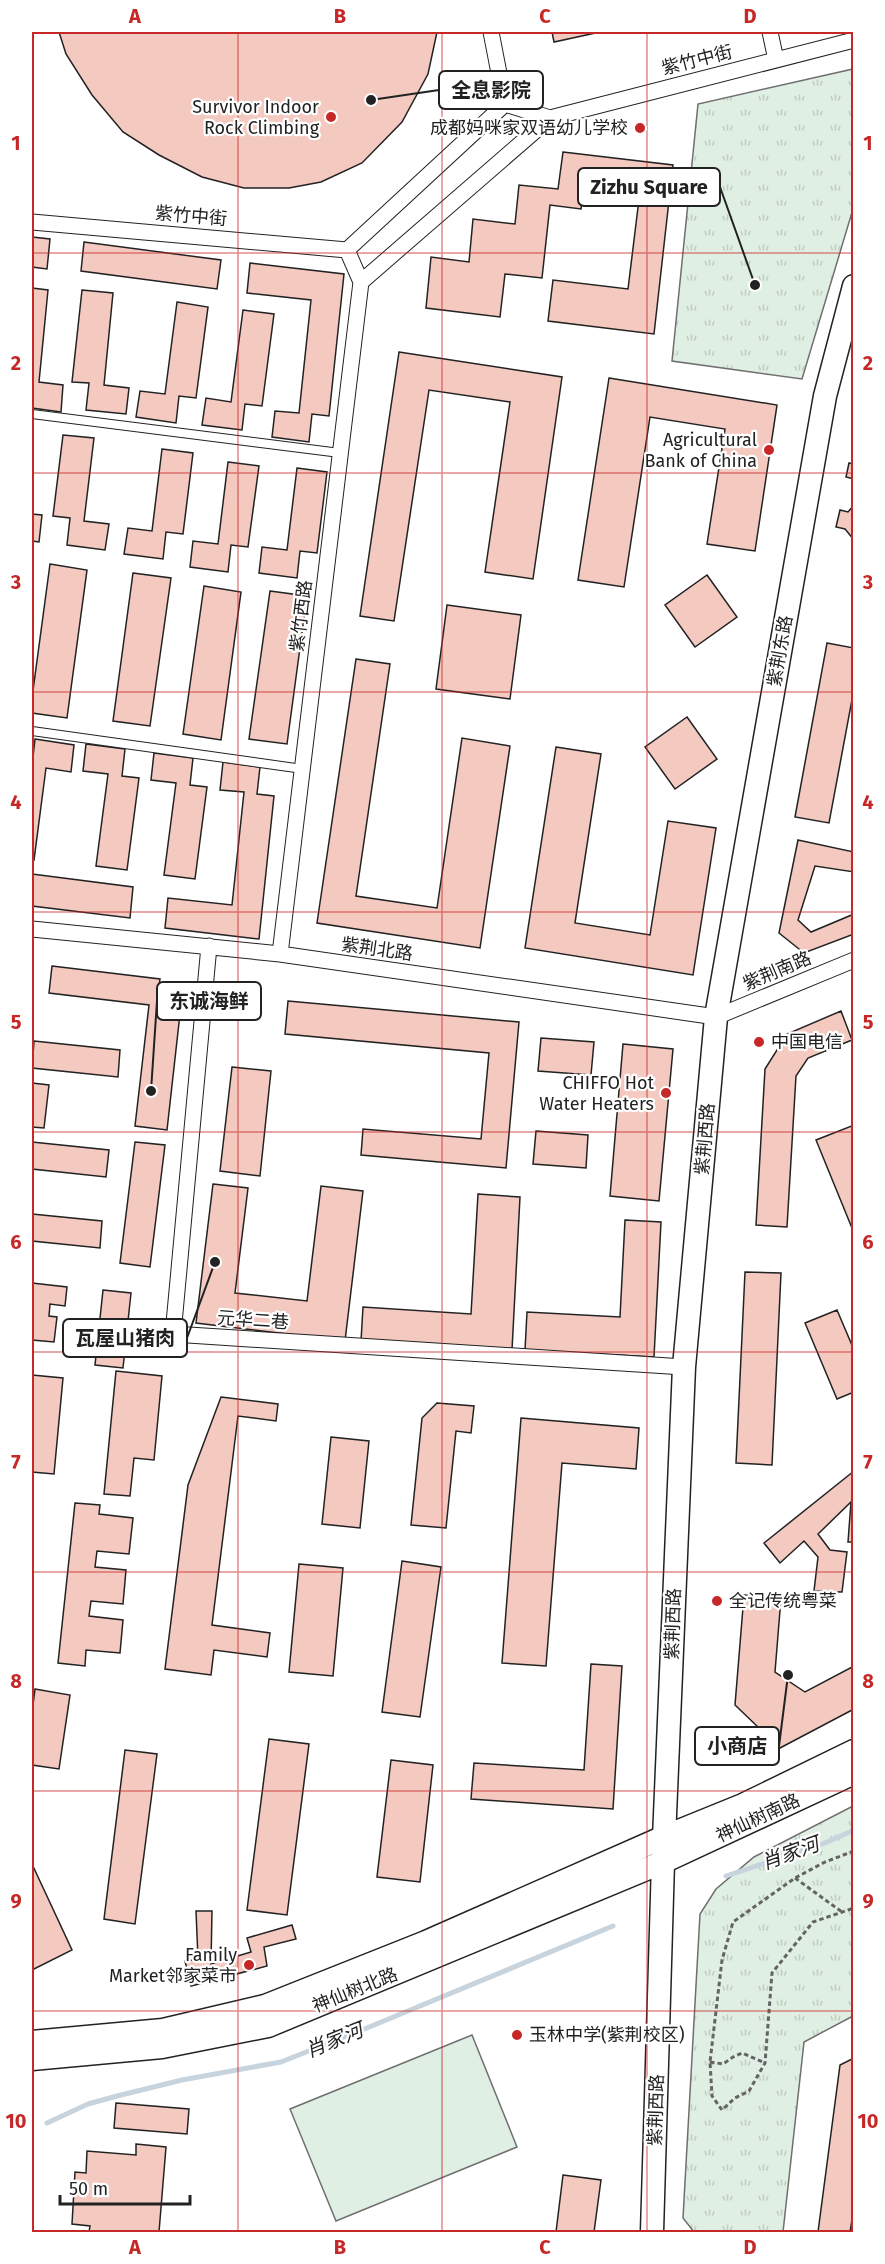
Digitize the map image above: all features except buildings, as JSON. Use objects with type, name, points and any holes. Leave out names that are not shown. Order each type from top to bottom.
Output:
[{"type":"street","points":[[491,32],[505,104]]},
{"type":"street","points":[[770,32],[776,60]]},
{"type":"street","name":"紫竹中街","points":[[361,282],[550,118],[854,40]]},
{"type":"street","points":[[505,104],[550,118]]},
{"type":"street","points":[[361,282],[347,250],[505,104]]},
{"type":"street","name":"紫竹中街","points":[[32,222],[347,250]]},
{"type":"street","name":"紫竹西路","points":[[280,954],[361,282]]},
{"type":"street","name":"紫荆东路","points":[[716,1017],[825,396],[854,286]]},
{"type":"street","name":"紫荆北路","points":[[32,929],[280,954],[716,1017]]},
{"type":"street","name":"元华二巷","points":[[209,946],[173,1334],[684,1367]]},
{"type":"street","name":"紫荆南路","points":[[716,1017],[854,960]]},
{"type":"street","name":"紫荆西路","points":[[652,2232],[663,1863],[684,1367],[716,1017]]},
{"type":"street","points":[[32,2042],[163,2030],[265,2007],[426,1942],[664,1837],[743,1805],[854,1751]]},
{"type":"street","name":"神仙树南路","points":[[663,1863],[854,1773]]},
{"type":"street","name":"神仙树北路","points":[[32,2059],[162,2047],[268,2026],[663,1863]]},
{"type":"lane","points":[[32,414],[340,453]]},
{"type":"lane","points":[[32,731],[303,769]]},
{"type":"path","points":[[854,1851],[825,1862],[795,1878],[733,1922],[722,1960],[710,2062],[712,2096],[722,2110],[735,2098],[749,2091],[765,2063],[772,1973],[813,1922],[854,1908]]},
{"type":"path","points":[[795,1878],[842,1912]]},
{"type":"path","points":[[710,2062],[723,2064],[742,2054],[765,2063]]},
{"type":"green space","points":[[853,69],[853,209],[802,379],[672,361],[698,104]]},
{"type":"green space","points":[[853,1806],[853,2016],[804,2042],[783,2232],[694,2232],[683,2218],[700,1914],[716,1889],[754,1857]]},
{"type":"green space","points":[[472,2035],[517,2147],[336,2221],[290,2109]]},
{"type":"waterway","name":"肖家河","points":[[726,1876],[825,1843],[854,1830]]},
{"type":"waterway","name":"肖家河","points":[[47,2123],[88,2104],[117,2096],[182,2080],[281,2062],[613,1926]]},
{"type":"place","name":"全息影院","points":[[371,100]]},
{"type":"place","name":"Survivor Indoor Rock Climbing","points":[[331,117]]},
{"type":"place","name":"成都妈咪家双语幼儿学校","points":[[640,128]]},
{"type":"place","name":"Zizhu Square","points":[[755,285]]},
{"type":"place","name":"Agricultural Bank of China","points":[[769,450]]},
{"type":"place","name":"中国电信","points":[[759,1042]]},
{"type":"place","name":"东诚海鲜","points":[[151,1091]]},
{"type":"place","name":"CHIFFO Hot Water Heaters","points":[[666,1093]]},
{"type":"place","name":"瓦屋山猪肉","points":[[215,1262]]},
{"type":"place","name":"全记传统粤菜","points":[[717,1601]]},
{"type":"place","name":"小商店","points":[[788,1675]]},
{"type":"place","name":"Family Market邻家菜市","points":[[249,1965]]},
{"type":"place","name":"玉林中学(紫荆校区)","points":[[517,2035]]}]
